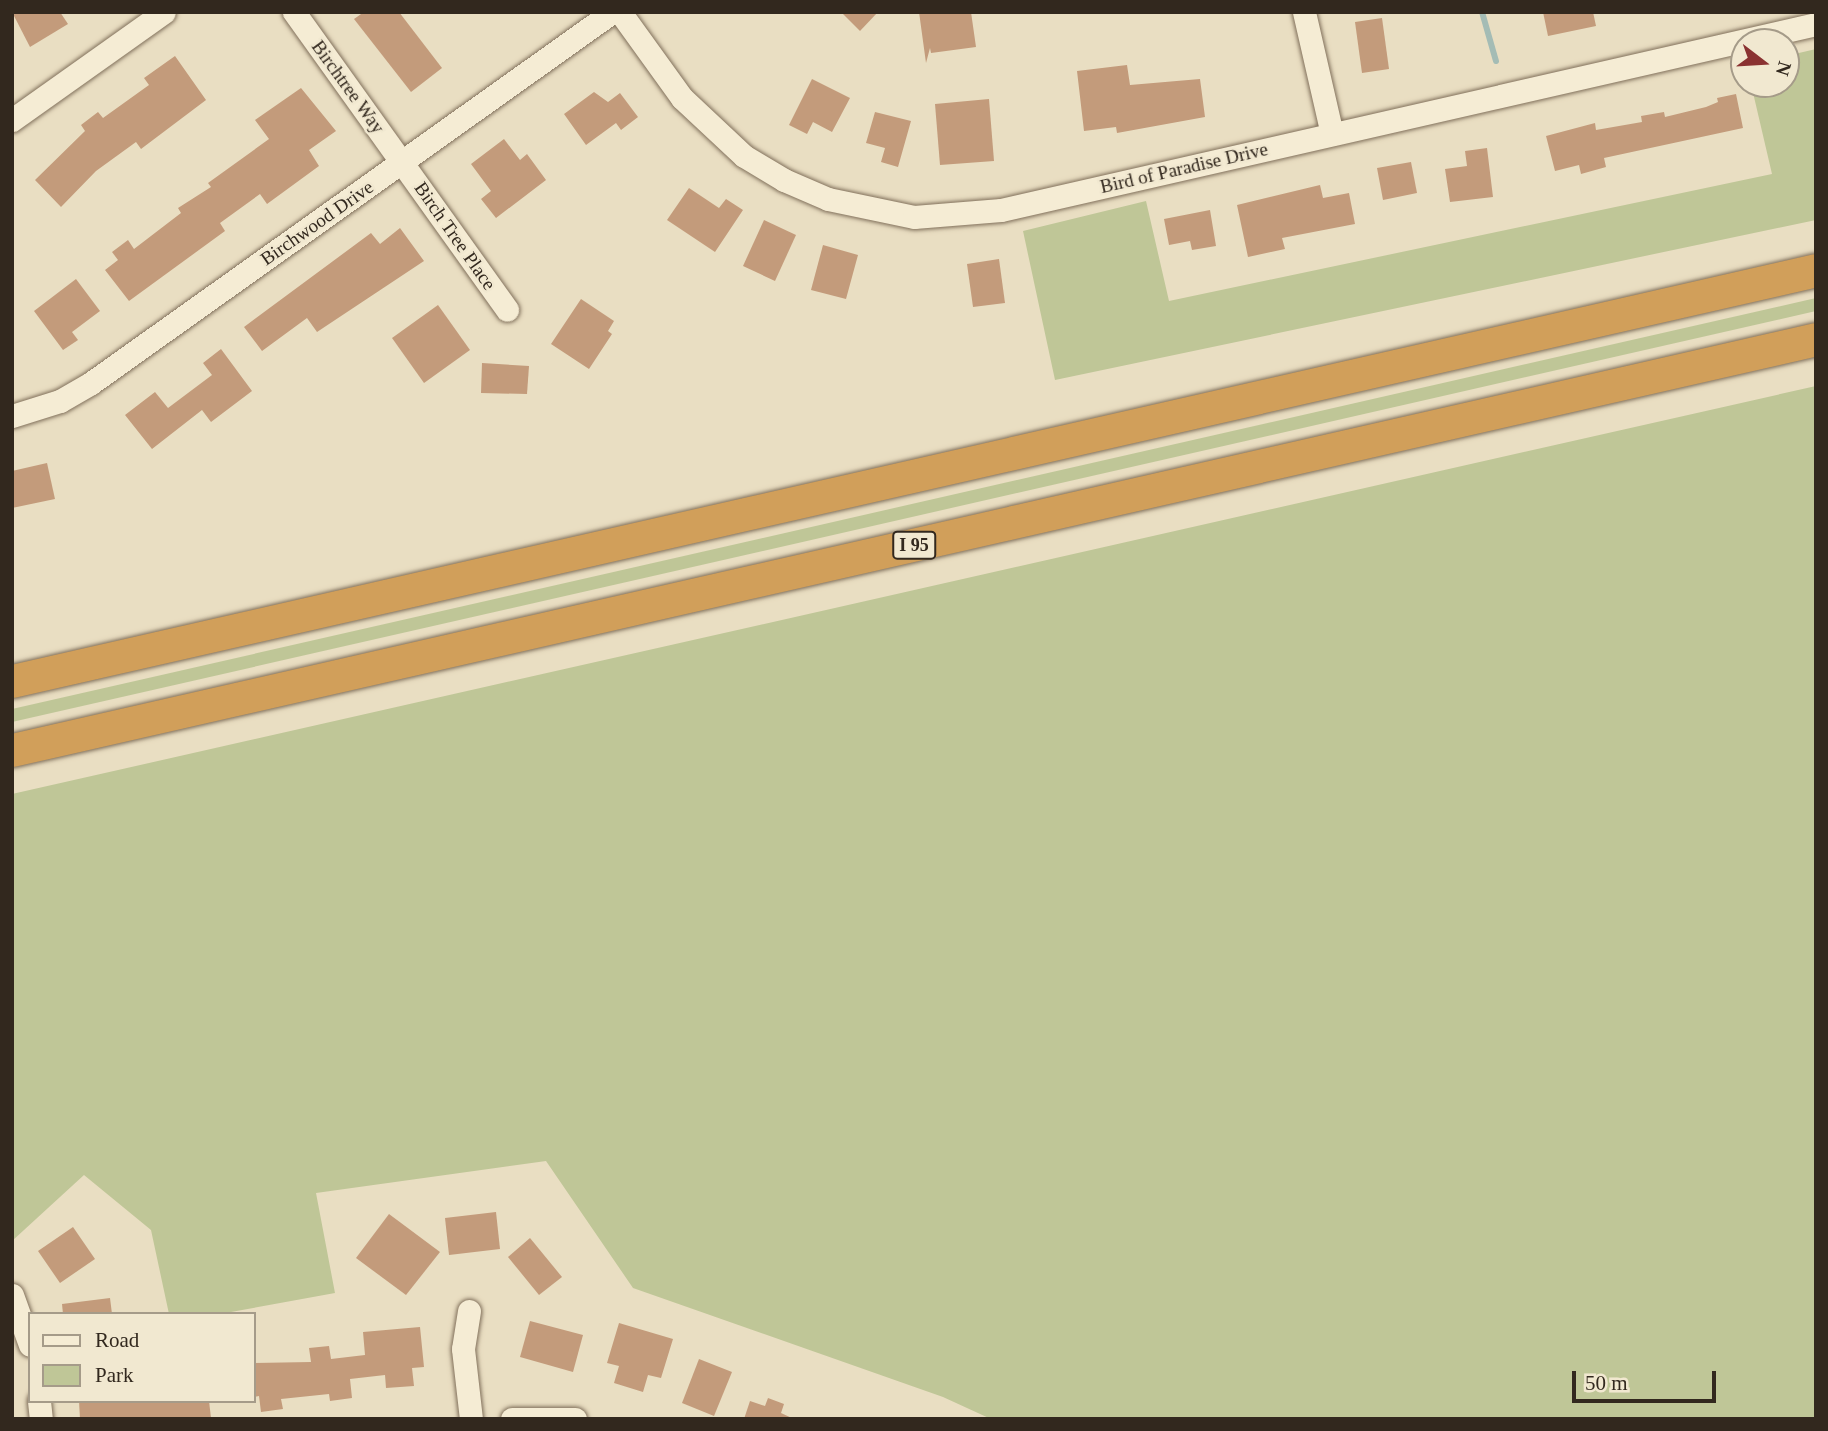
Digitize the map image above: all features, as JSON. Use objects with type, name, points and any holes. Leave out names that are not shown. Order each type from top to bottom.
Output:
[{"type":"highway","points":[[12,681],[1816,271]]},
{"type":"highway","name":"I 95","points":[[12,750],[1816,339]]},
{"type":"street","points":[[12,120],[164,12]]},
{"type":"street","name":"Birchtree Way","points":[[294,12],[402,162]]},
{"type":"street","name":"Birchwood Drive","points":[[12,416],[80,390],[612,12]]},
{"type":"street","name":"Bird of Paradise Drive","points":[[620,12],[682,98],[736,150],[806,190],[891,215],[936,217],[1001,210],[1816,24]]},
{"type":"street","points":[[1304,12],[1332,134]]},
{"type":"street","name":"Birch Tree Place","points":[[402,162],[507,310]]},
{"type":"street","points":[[12,1295],[28,1339]]},
{"type":"street","points":[[469,1311],[463,1342],[471,1419]]},
{"type":"street","points":[[512,1419],[575,1419]]},
{"type":"green space","points":[[1816,49],[1816,220],[1055,380],[1023,231],[1146,201],[1169,301],[1772,174],[1754,98],[1800,98],[1800,53]]},
{"type":"green space","points":[[1816,298],[1816,311],[12,722],[12,709]]},
{"type":"green space","points":[[1816,386],[1816,1419],[991,1419],[943,1397],[633,1288],[546,1161],[316,1193],[335,1293],[231,1312],[169,1312],[151,1230],[84,1175],[12,1241],[12,794]]},
{"type":"building","points":[[12,12],[60,12],[68,24],[30,47]]},
{"type":"building","points":[[364,12],[399,12],[442,68],[411,92],[354,19]]},
{"type":"building","points":[[841,12],[878,12],[860,31]]},
{"type":"building","points":[[919,12],[971,12],[976,47],[931,53],[930,48],[926,63]]},
{"type":"building","points":[[1543,12],[1593,12],[1596,26],[1548,36]]},
{"type":"building","points":[[1382,18],[1389,69],[1362,73],[1355,22]]},
{"type":"building","points":[[175,56],[206,100],[141,149],[136,142],[96,171],[61,207],[35,180],[85,131],[81,125],[98,112],[103,118],[149,85],[144,78]]},
{"type":"building","points":[[1127,65],[1130,85],[1200,79],[1205,117],[1117,133],[1116,127],[1084,131],[1077,71]]},
{"type":"building","points":[[812,79],[850,98],[832,132],[813,122],[807,134],[789,125]]},
{"type":"building","points":[[301,88],[336,131],[309,150],[319,166],[267,204],[260,194],[220,223],[225,231],[129,301],[105,270],[118,260],[112,252],[128,240],[134,249],[181,213],[178,208],[211,187],[208,183],[269,139],[255,120]]},
{"type":"building","points":[[594,92],[608,102],[620,93],[638,117],[621,130],[616,123],[586,145],[564,114]]},
{"type":"building","points":[[1730,95],[1730,98],[1737,98],[1743,128],[1604,158],[1606,167],[1581,174],[1579,165],[1555,171],[1546,136],[1595,123],[1596,130],[1642,122],[1641,116],[1664,112],[1665,117],[1706,107],[1718,102],[1717,98]]},
{"type":"building","points":[[989,99],[994,161],[940,165],[935,104]]},
{"type":"building","points":[[875,112],[911,121],[898,167],[881,162],[885,148],[866,143]]},
{"type":"building","points":[[504,139],[520,160],[527,154],[546,180],[496,218],[481,199],[491,191],[471,164]]},
{"type":"building","points":[[1487,148],[1493,197],[1450,202],[1445,169],[1467,166],[1465,151]]},
{"type":"building","points":[[1411,162],[1417,193],[1383,200],[1377,168]]},
{"type":"building","points":[[1320,185],[1323,198],[1349,193],[1355,224],[1282,238],[1285,249],[1248,257],[1237,205]]},
{"type":"building","points":[[689,188],[719,208],[726,199],[743,210],[715,252],[667,220]]},
{"type":"building","points":[[1210,210],[1216,246],[1192,250],[1190,241],[1169,245],[1164,219]]},
{"type":"building","points":[[764,220],[796,235],[775,281],[743,266]]},
{"type":"building","points":[[400,228],[424,261],[317,332],[307,318],[262,351],[244,327],[371,233],[380,244]]},
{"type":"building","points":[[823,245],[858,255],[846,299],[811,290]]},
{"type":"building","points":[[999,259],[1005,303],[973,307],[967,264]]},
{"type":"building","points":[[76,279],[100,311],[72,332],[78,340],[63,350],[34,311]]},
{"type":"building","points":[[581,299],[614,321],[608,331],[612,334],[589,369],[551,344]]},
{"type":"building","points":[[438,305],[470,350],[424,383],[392,338]]},
{"type":"building","points":[[221,349],[252,391],[211,422],[202,410],[152,449],[125,415],[155,392],[168,408],[212,375],[203,363]]},
{"type":"building","points":[[482,363],[529,366],[527,394],[481,393]]},
{"type":"building","points":[[47,463],[55,499],[12,508],[12,471]]},
{"type":"building","points":[[496,1212],[500,1249],[449,1255],[445,1218]]},
{"type":"building","points":[[389,1214],[440,1252],[406,1295],[356,1258]]},
{"type":"building","points":[[73,1227],[95,1259],[60,1283],[38,1251]]},
{"type":"building","points":[[530,1238],[562,1277],[539,1295],[508,1257]]},
{"type":"building","points":[[110,1298],[112,1312],[63,1312],[62,1304]]},
{"type":"building","points":[[530,1321],[583,1335],[573,1372],[520,1357]]},
{"type":"building","points":[[619,1323],[673,1339],[661,1378],[648,1375],[643,1392],[614,1383],[619,1366],[607,1363]]},
{"type":"building","points":[[420,1327],[424,1367],[412,1368],[414,1386],[386,1388],[385,1375],[350,1379],[352,1398],[330,1401],[329,1394],[281,1399],[283,1409],[261,1412],[259,1396],[256,1397],[256,1363],[311,1362],[309,1348],[329,1346],[331,1359],[365,1355],[363,1332]]},
{"type":"building","points":[[699,1359],[732,1372],[714,1416],[682,1403]]},
{"type":"building","points":[[768,1398],[784,1404],[781,1413],[794,1419],[744,1419],[750,1401],[765,1406]]},
{"type":"building","points":[[79,1403],[209,1403],[211,1418],[80,1419]]},
{"type":"waterway","points":[[1482,12],[1496,61]]}]
